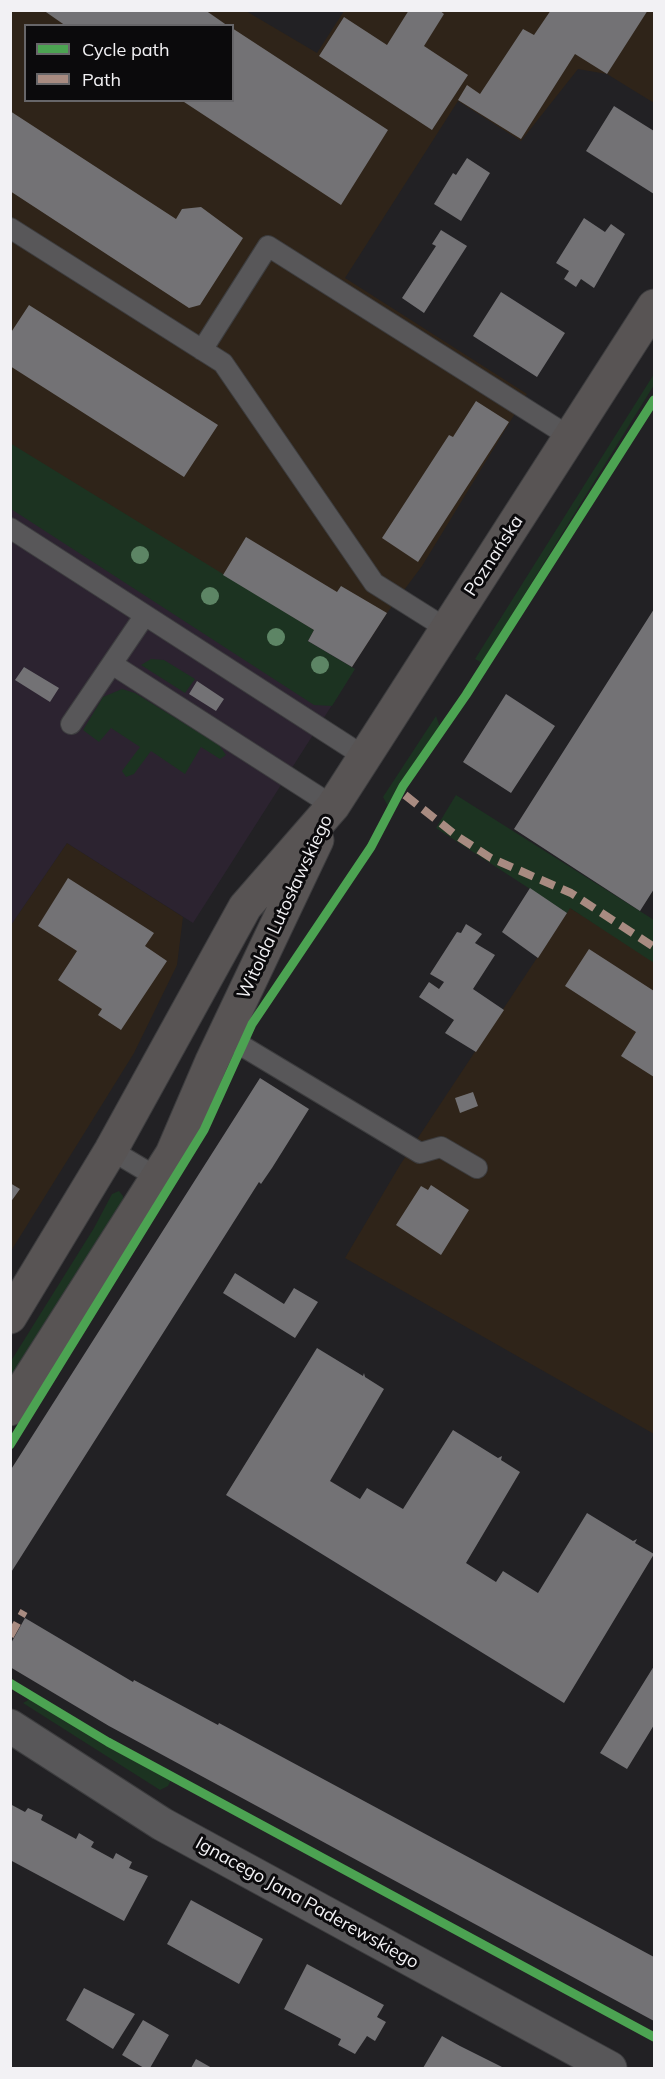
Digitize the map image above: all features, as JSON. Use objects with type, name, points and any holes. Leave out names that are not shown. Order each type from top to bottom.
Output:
[{"type":"main road","name":"Poznańska","points":[[333,806],[654,306]]},
{"type":"main road","name":"Witolda Lutosławskiego","points":[[10,1409],[172,1154],[224,1035],[333,806]]},
{"type":"main road","name":"Witolda Lutosławskiego","points":[[10,1317],[111,1150],[245,907],[333,806]]},
{"type":"street","name":"Ignacego Jana Paderewskiego","points":[[10,1726],[162,1824],[610,2068]]},
{"type":"lane","points":[[10,228],[223,363],[374,583],[447,629]]},
{"type":"lane","points":[[202,350],[268,246],[570,437]]},
{"type":"lane","points":[[10,528],[365,757]]},
{"type":"lane","points":[[71,724],[145,615]]},
{"type":"lane","points":[[112,664],[333,806]]},
{"type":"lane","points":[[224,1035],[420,1154],[441,1147],[477,1168]]},
{"type":"lane","points":[[111,1150],[158,1178]]},
{"type":"shaded area","points":[[10,11],[246,11],[317,53],[344,11],[654,11],[654,103],[607,74],[578,69],[521,141],[458,101],[345,278],[527,394],[422,566],[387,613],[352,667],[308,641],[314,630],[11,448]]},
{"type":"shaded area","points":[[11,448],[355,669],[193,923],[67,843],[11,925]]},
{"type":"shaded area","points":[[67,843],[183,917],[177,965],[134,1053],[11,1251],[11,925]]},
{"type":"shaded area","points":[[570,908],[654,960],[654,1434],[345,1258],[400,1165]]},
{"type":"green space","points":[[654,374],[654,385],[482,663],[475,659]]},
{"type":"green space","points":[[10,443],[314,630],[308,641],[355,669],[332,706],[314,705],[11,509]]},
{"type":"green space","points":[[151,659],[164,660],[195,679],[185,693],[141,665]]},
{"type":"green space","points":[[122,689],[135,693],[219,745],[226,755],[220,759],[201,747],[185,774],[151,751],[134,774],[126,777],[122,771],[140,747],[111,728],[99,742],[83,730],[103,697]]},
{"type":"green space","points":[[436,716],[440,727],[415,761],[389,808],[383,797]]},
{"type":"green space","points":[[456,795],[654,920],[654,963],[570,908],[567,913],[436,828]]},
{"type":"green space","points":[[119,1191],[123,1196],[123,1204],[11,1379],[11,1361],[94,1228],[112,1194]]},
{"type":"green space","points":[[30,1699],[171,1780],[168,1786],[160,1790],[23,1703]]},
{"type":"building","points":[[43,10],[205,10],[225,24],[63,24]]},
{"type":"building","points":[[409,10],[439,10],[444,14],[424,46],[468,75],[432,130],[319,56],[344,17],[387,45]]},
{"type":"building","points":[[551,10],[648,10],[607,74],[575,54],[521,139],[458,100],[467,85],[480,94],[523,29],[534,35]]},
{"type":"building","points":[[234,29],[388,130],[341,205],[184,102],[234,102]]},
{"type":"building","points":[[614,106],[654,131],[654,194],[586,151]]},
{"type":"building","points":[[10,111],[176,219],[182,209],[201,207],[243,238],[200,305],[189,308],[10,191]]},
{"type":"building","points":[[467,158],[490,173],[461,221],[434,204],[453,173],[456,175]]},
{"type":"building","points":[[584,218],[605,232],[611,224],[625,234],[594,288],[581,279],[576,287],[564,279],[569,271],[556,263]]},
{"type":"building","points":[[441,230],[467,246],[424,313],[402,298],[436,246],[432,244]]},
{"type":"building","points":[[501,292],[565,333],[537,377],[473,336]]},
{"type":"building","points":[[29,305],[218,425],[184,477],[10,366],[10,334]]},
{"type":"building","points":[[476,401],[509,422],[418,562],[382,538],[449,435],[453,437]]},
{"type":"building","points":[[246,537],[337,592],[341,586],[387,613],[352,667],[308,641],[314,630],[223,575]]},
{"type":"building","points":[[654,609],[654,889],[640,911],[514,829]]},
{"type":"building","points":[[24,667],[59,688],[50,702],[15,680]]},
{"type":"building","points":[[197,681],[224,699],[216,711],[189,694]]},
{"type":"building","points":[[506,694],[555,726],[511,793],[463,762]]},
{"type":"building","points":[[68,878],[154,933],[145,946],[167,961],[121,1030],[98,1015],[102,1009],[58,980],[77,951],[38,926]]},
{"type":"building","points":[[530,888],[567,913],[538,958],[502,932]]},
{"type":"building","points":[[466,924],[482,934],[475,943],[495,955],[473,989],[504,1010],[476,1052],[445,1033],[454,1020],[419,997],[429,982],[439,989],[444,982],[430,974],[457,932],[461,933]]},
{"type":"building","points":[[589,949],[654,991],[654,1077],[621,1056],[636,1032],[565,986]]},
{"type":"building","points":[[260,1078],[309,1109],[261,1184],[259,1182],[10,1574],[10,1471]]},
{"type":"building","points":[[473,1092],[478,1106],[460,1113],[455,1098]]},
{"type":"building","points":[[10,1183],[20,1189],[10,1203]]},
{"type":"building","points":[[431,1185],[469,1210],[441,1255],[396,1225],[421,1186],[428,1190]]},
{"type":"building","points":[[235,1273],[284,1304],[294,1288],[318,1302],[295,1338],[223,1293]]},
{"type":"building","points":[[317,1348],[363,1376],[364,1373],[365,1377],[384,1389],[330,1481],[360,1499],[367,1488],[403,1509],[453,1430],[498,1458],[502,1456],[501,1460],[520,1472],[466,1563],[496,1582],[503,1571],[538,1593],[587,1513],[633,1541],[637,1539],[635,1543],[654,1554],[564,1703],[226,1495]]},
{"type":"building","points":[[25,1618],[133,1682],[134,1680],[218,1725],[219,1723],[654,1957],[654,2021],[109,1726],[10,1667],[10,1645]]},
{"type":"building","points":[[654,1666],[654,1725],[627,1769],[600,1753]]},
{"type":"building","points":[[10,1804],[25,1812],[28,1808],[43,1815],[41,1820],[76,1839],[79,1833],[94,1842],[91,1847],[113,1859],[116,1853],[132,1862],[129,1868],[148,1876],[124,1921],[10,1860]]},
{"type":"building","points":[[191,1900],[263,1939],[239,1984],[167,1944]]},
{"type":"building","points":[[307,1964],[384,2005],[377,2017],[386,2022],[375,2041],[367,2036],[355,2054],[338,2045],[341,2039],[284,2009]]},
{"type":"building","points":[[84,1988],[135,2014],[113,2049],[66,2020]]},
{"type":"building","points":[[143,2020],[169,2035],[150,2068],[144,2068],[122,2055]]},
{"type":"building","points":[[442,2036],[460,2046],[504,2068],[423,2068]]},
{"type":"building","points":[[196,2059],[212,2068],[191,2068]]},
{"type":"marked path","points":[[405,795],[457,836],[491,858],[571,893],[654,947]]},
{"type":"marked path","points":[[10,1636],[24,1611]]},
{"type":"cycle path","points":[[10,1445],[204,1130],[252,1024],[371,847],[403,786],[466,695],[654,400]]},
{"type":"cycle path","points":[[10,1683],[108,1742],[654,2037]]}]
